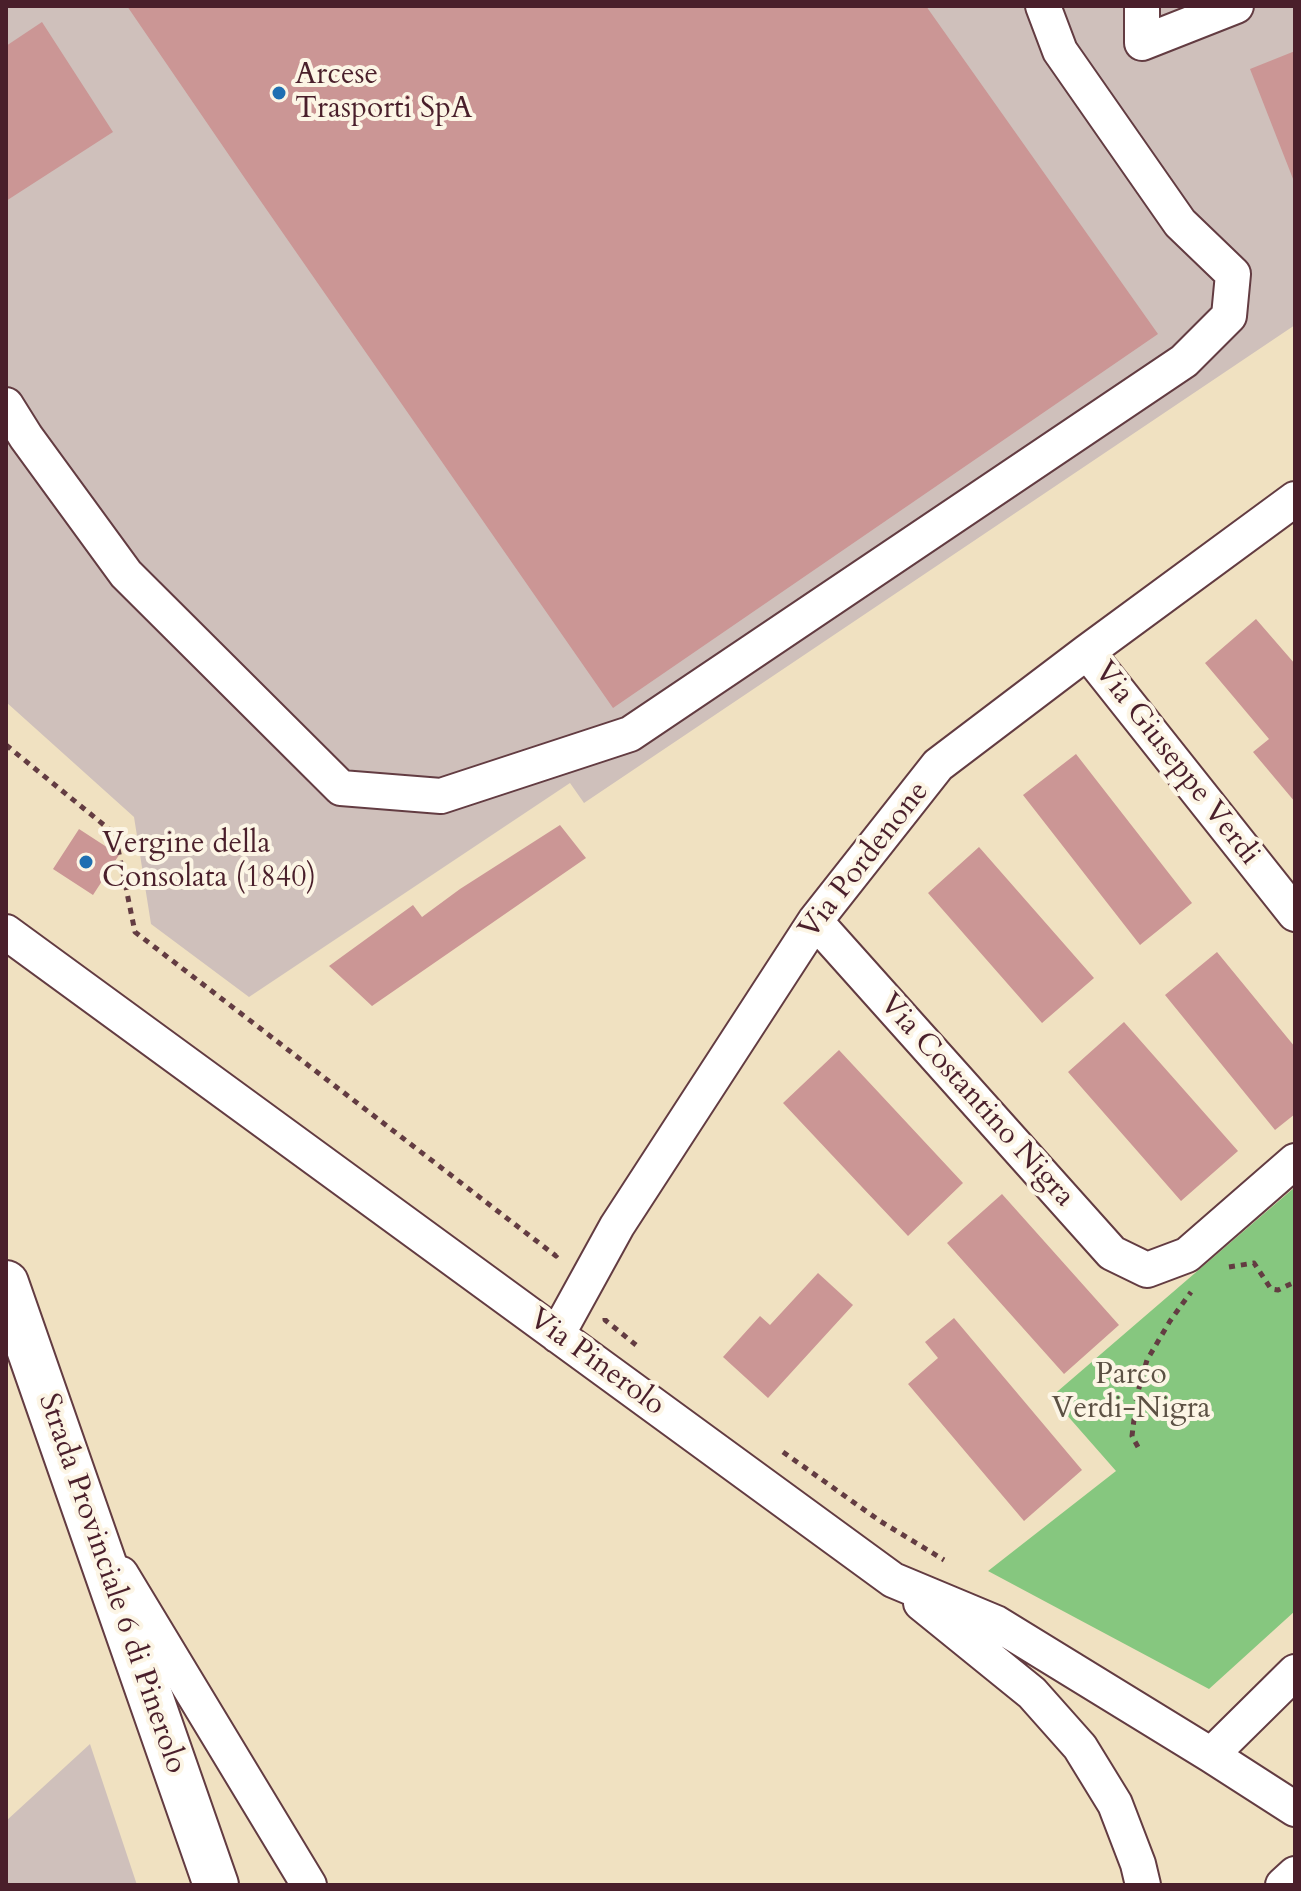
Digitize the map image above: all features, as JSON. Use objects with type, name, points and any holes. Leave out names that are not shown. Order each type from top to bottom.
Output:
[{"type":"main road","name":"Strada Provinciale 6 di Pinerolo","points":[[6,1283],[216,1885]]},
{"type":"street","points":[[6,405],[126,574],[341,788],[441,796],[630,734],[1184,361],[1229,316],[1233,274],[1180,223],[1060,51],[1043,6]]},
{"type":"street","points":[[1142,6],[1142,43],[1236,6]]},
{"type":"street","name":"Via Pordenone","points":[[557,1335],[617,1226],[815,921],[938,765],[1295,499]]},
{"type":"street","name":"Via Giuseppe Verdi","points":[[1087,652],[1295,914]]},
{"type":"street","name":"Via Costantino Nigra","points":[[815,921],[1112,1253],[1147,1270],[1187,1255],[1295,1161]]},
{"type":"street","name":"Via Pinerolo","points":[[6,932],[893,1580],[996,1623],[1295,1809]]},
{"type":"street","points":[[91,1523],[309,1885]]},
{"type":"street","points":[[893,1580],[1032,1693],[1080,1747],[1115,1804],[1143,1885]]},
{"type":"street","points":[[1211,1755],[1295,1672]]},
{"type":"street","points":[[1283,1885],[1295,1874]]},
{"type":"path","points":[[6,745],[115,834],[135,932],[556,1256],[564,1247]]},
{"type":"path","points":[[1227,1267],[1254,1263],[1271,1289],[1278,1290],[1295,1282]]},
{"type":"path","points":[[1138,1447],[1132,1436],[1137,1395],[1147,1360],[1195,1286]]},
{"type":"path","points":[[609,1304],[605,1320],[640,1348]]},
{"type":"path","points":[[778,1448],[880,1521],[947,1562]]},
{"type":"shaded area","points":[[6,6],[1295,6],[1295,325],[584,803],[570,783],[249,997],[151,924],[134,817],[6,702]]},
{"type":"shaded area","points":[[90,1744],[137,1885],[6,1885],[6,1821]]},
{"type":"green space","name":"Parco Verdi-Nigra","points":[[1295,1187],[1295,1611],[1209,1689],[988,1571],[1116,1471],[1051,1397]]},
{"type":"building","points":[[127,6],[926,6],[1158,334],[613,708]]},
{"type":"building","points":[[42,22],[113,132],[6,201],[6,46]]},
{"type":"building","points":[[1295,51],[1295,184],[1250,69]]},
{"type":"building","points":[[1256,619],[1295,664],[1295,802],[1253,752],[1269,739],[1205,663]]},
{"type":"building","points":[[1076,754],[1192,903],[1140,945],[1023,795]]},
{"type":"building","points":[[560,825],[586,858],[372,1006],[329,966],[413,905],[422,917]]},
{"type":"building","name":"Vergine della Consolata (1840)","points":[[79,829],[119,855],[93,895],[53,869]]},
{"type":"building","points":[[979,847],[1094,978],[1042,1023],[928,893]]},
{"type":"building","points":[[1217,952],[1295,1047],[1295,1114],[1275,1130],[1165,995]]},
{"type":"building","points":[[1124,1022],[1238,1151],[1181,1201],[1068,1072]]},
{"type":"building","points":[[839,1050],[963,1183],[908,1236],[783,1103]]},
{"type":"building","points":[[1002,1194],[1119,1325],[1064,1374],[947,1243]]},
{"type":"building","points":[[818,1273],[853,1305],[768,1398],[723,1357],[760,1316],[770,1325]]},
{"type":"building","points":[[954,1318],[1082,1470],[1024,1521],[908,1384],[938,1358],[925,1342]]},
{"type":"place","name":"Arcese Trasporti SpA","points":[[279,93]]},
{"type":"place","name":"Vergine della Consolata (1840)","points":[[86,862]]}]
